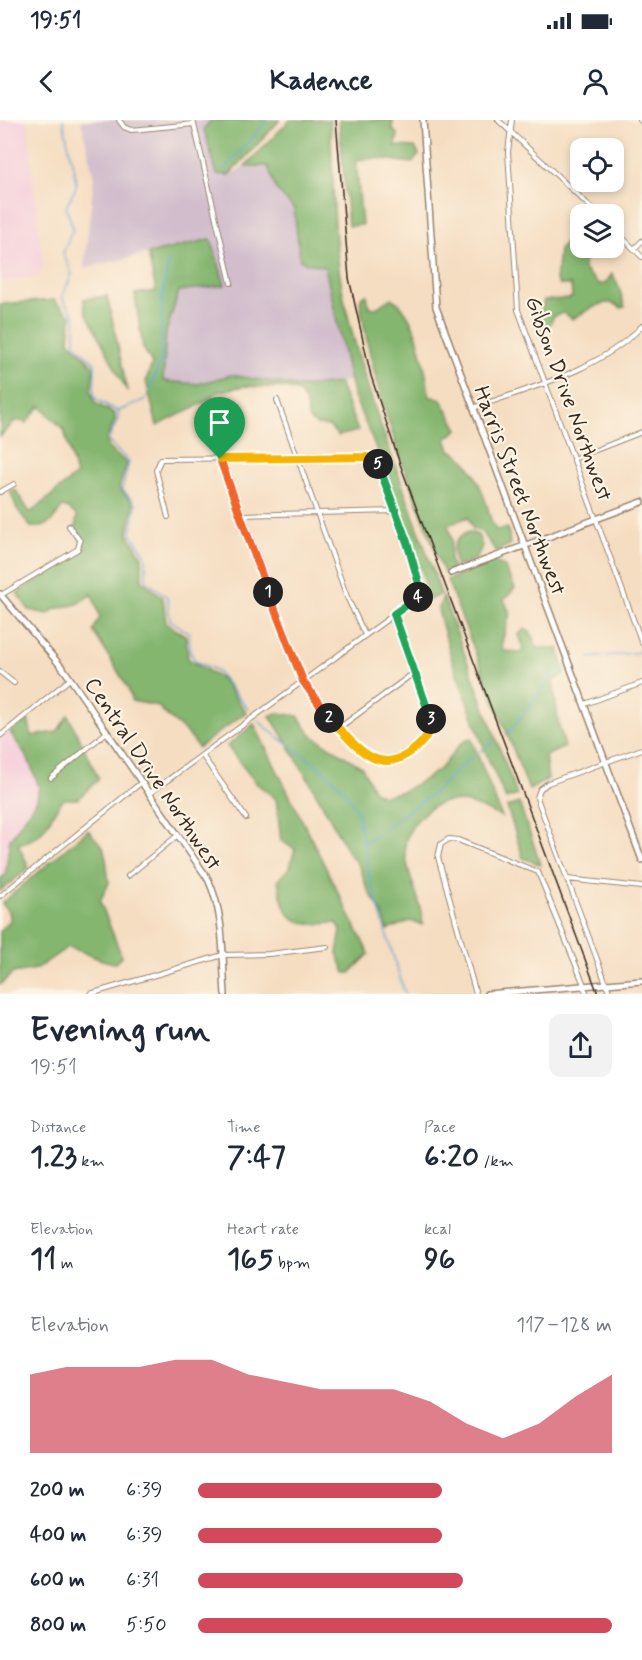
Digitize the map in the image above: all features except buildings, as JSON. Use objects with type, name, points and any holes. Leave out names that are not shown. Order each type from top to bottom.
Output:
[{"type":"street","points":[[119,120],[126,129],[137,130],[194,122],[231,283]]},
{"type":"street","name":"Harris Street Northwest","points":[[423,120],[436,307],[642,860]]},
{"type":"street","points":[[498,120],[587,204]]},
{"type":"street","name":"Gibson Drive Northwest","points":[[512,120],[509,130],[516,299],[520,318],[642,643]]},
{"type":"street","points":[[624,239],[642,257]]},
{"type":"street","points":[[634,249],[642,241]]},
{"type":"street","points":[[473,408],[543,382],[605,355],[642,326]]},
{"type":"street","points":[[276,400],[347,597],[365,636]]},
{"type":"street","points":[[206,414],[220,459],[303,681],[339,728],[365,755],[374,760],[394,761],[406,756],[423,741],[432,723],[431,713],[394,614]]},
{"type":"street","points":[[573,459],[642,432]]},
{"type":"street","points":[[150,793],[422,594],[396,511],[377,460],[372,457],[161,459],[156,470],[168,517]]},
{"type":"street","points":[[0,492],[14,484]]},
{"type":"street","points":[[451,573],[642,502]]},
{"type":"street","points":[[241,515],[396,511]]},
{"type":"street","points":[[1,594],[78,549],[80,541],[69,526]]},
{"type":"street","name":"Central Drive Northwest","points":[[1,594],[71,679],[108,731],[179,834],[217,898],[225,994]]},
{"type":"street","points":[[0,672],[14,683]]},
{"type":"street","points":[[339,728],[416,672]]},
{"type":"street","points":[[0,736],[71,679]]},
{"type":"street","points":[[585,704],[642,683]]},
{"type":"street","points":[[51,778],[108,731]]},
{"type":"street","points":[[610,994],[537,798],[538,792],[548,783],[642,749]]},
{"type":"street","points":[[202,755],[246,818]]},
{"type":"street","points":[[0,896],[142,782]]},
{"type":"street","points":[[128,876],[179,834]]},
{"type":"street","points":[[476,994],[438,857],[441,844],[449,839],[458,840],[538,872],[586,994]]},
{"type":"street","points":[[567,879],[642,887]]},
{"type":"street","points":[[90,994],[223,955],[269,954],[327,947]]},
{"type":"street","points":[[487,994],[642,981]]},
{"type":"shaded area","points":[[0,120],[27,120],[43,268],[37,277],[0,281]]},
{"type":"shaded area","points":[[81,120],[211,120],[204,129],[217,174],[229,175],[245,166],[268,166],[276,189],[294,209],[300,261],[325,267],[350,381],[301,387],[231,376],[198,384],[163,381],[166,332],[179,291],[211,239],[84,268],[94,178]]},
{"type":"shaded area","points":[[10,732],[28,759],[39,786],[37,800],[10,839],[5,875],[0,879],[0,740]]},
{"type":"green space","points":[[211,120],[280,120],[229,175],[217,174],[204,129]]},
{"type":"green space","points":[[290,120],[330,120],[336,235],[345,303],[365,377],[441,594],[429,600],[422,571],[378,453],[353,394],[325,267],[300,261],[294,209],[276,189],[268,166],[245,166]]},
{"type":"green space","points":[[339,120],[393,120],[392,129],[398,135],[395,146],[415,147],[419,155],[412,163],[376,158],[356,160],[362,225],[348,226]]},
{"type":"green space","points":[[570,237],[570,258],[587,258],[584,262],[584,270],[599,284],[605,284],[612,274],[625,307],[621,308],[609,303],[603,304],[572,319],[564,313],[554,316],[549,326],[538,330],[544,300],[572,297],[571,285],[559,285],[556,280],[559,250]]},
{"type":"green space","points":[[211,239],[225,285],[179,291],[166,332],[163,381],[198,384],[231,375],[301,387],[339,383],[358,431],[338,436],[329,426],[317,425],[309,420],[305,401],[299,392],[285,388],[244,386],[217,392],[209,400],[157,426],[146,381],[152,363],[143,348],[135,294],[156,291],[148,254]]},
{"type":"green space","points":[[367,295],[369,307],[376,308],[391,298],[408,316],[419,342],[430,397],[440,398],[458,429],[446,439],[450,450],[466,462],[478,481],[496,530],[508,528],[510,545],[496,551],[482,532],[473,529],[468,517],[448,525],[452,539],[450,559],[453,569],[444,573],[383,405],[360,301],[362,296]]},
{"type":"green space","points":[[107,296],[128,393],[85,310],[84,299]]},
{"type":"green space","points":[[54,300],[71,316],[69,341],[94,366],[91,391],[95,403],[115,414],[115,420],[106,440],[110,450],[127,463],[119,488],[134,504],[128,534],[142,557],[142,580],[163,598],[166,623],[186,636],[188,659],[222,679],[246,712],[198,748],[158,706],[132,701],[128,688],[93,631],[100,617],[92,594],[77,604],[55,609],[48,614],[29,610],[17,593],[86,549],[75,529],[77,516],[69,509],[62,507],[50,523],[42,527],[31,527],[17,509],[10,491],[15,489],[30,513],[76,475],[64,430],[40,406],[26,423],[16,420],[0,437],[0,304]]},
{"type":"green space","points":[[469,532],[478,535],[482,546],[476,559],[456,567],[454,556],[456,541]]},
{"type":"green space","points":[[493,561],[504,566],[515,588],[504,600],[510,613],[502,642],[503,651],[521,652],[523,647],[519,634],[525,629],[531,633],[537,648],[558,648],[565,673],[553,681],[558,721],[565,747],[545,756],[548,779],[529,790],[447,580]]},
{"type":"green space","points":[[443,596],[517,795],[506,799],[487,756],[452,660],[438,610]]},
{"type":"green space","points":[[276,713],[298,716],[311,735],[362,767],[374,791],[383,796],[404,791],[427,778],[442,767],[461,743],[471,738],[502,817],[479,807],[448,801],[428,810],[413,825],[405,848],[423,925],[410,921],[387,930],[382,913],[368,890],[359,867],[350,856],[312,785],[270,716]]},
{"type":"green space","points":[[68,715],[99,779],[78,799],[64,799],[46,827],[36,837],[18,844],[29,868],[0,891],[0,879],[5,875],[10,839],[37,800],[39,786],[28,759],[10,732],[28,719],[32,736],[57,732]]},
{"type":"green space","points":[[254,724],[369,954],[350,973],[345,973],[337,953],[341,930],[337,923],[301,922],[288,913],[284,905],[278,880],[290,867],[295,849],[281,841],[276,799],[256,783],[227,746]]},
{"type":"green space","points":[[519,803],[541,865],[523,858],[507,807]]},
{"type":"green space","points":[[88,830],[103,847],[109,883],[100,901],[122,957],[115,963],[109,962],[68,947],[36,969],[13,973],[0,985],[0,931],[10,921],[10,914],[2,903]]},
{"type":"waterway","points":[[63,120],[76,187],[66,207],[73,228],[63,253],[72,274],[62,298],[75,317],[75,344],[95,363],[94,395],[96,399],[117,411]]},
{"type":"waterway","points":[[223,171],[268,120]]},
{"type":"waterway","points":[[119,411],[146,399],[161,360],[162,298],[169,260]]},
{"type":"waterway","points":[[118,411],[118,419],[109,442],[129,462],[122,489],[136,504],[131,534],[146,556],[146,580],[167,597],[170,620],[189,633],[190,652],[195,661],[216,670],[248,709]]},
{"type":"waterway","points":[[590,658],[641,652]]},
{"type":"waterway","points":[[508,733],[542,690],[552,673],[567,668]]},
{"type":"waterway","points":[[258,720],[325,772],[348,795],[357,810],[370,880],[405,994]]},
{"type":"waterway","points":[[363,844],[436,791],[466,761],[495,741]]},
{"type":"railway","points":[[336,120],[349,278],[371,376],[400,464],[598,994]]},
{"type":"route","points":[[372,457],[377,460],[407,542],[422,594],[394,614],[431,713],[432,723],[429,734],[406,756],[385,762],[365,755],[327,715],[303,681],[295,666],[220,459],[372,457]]}]
